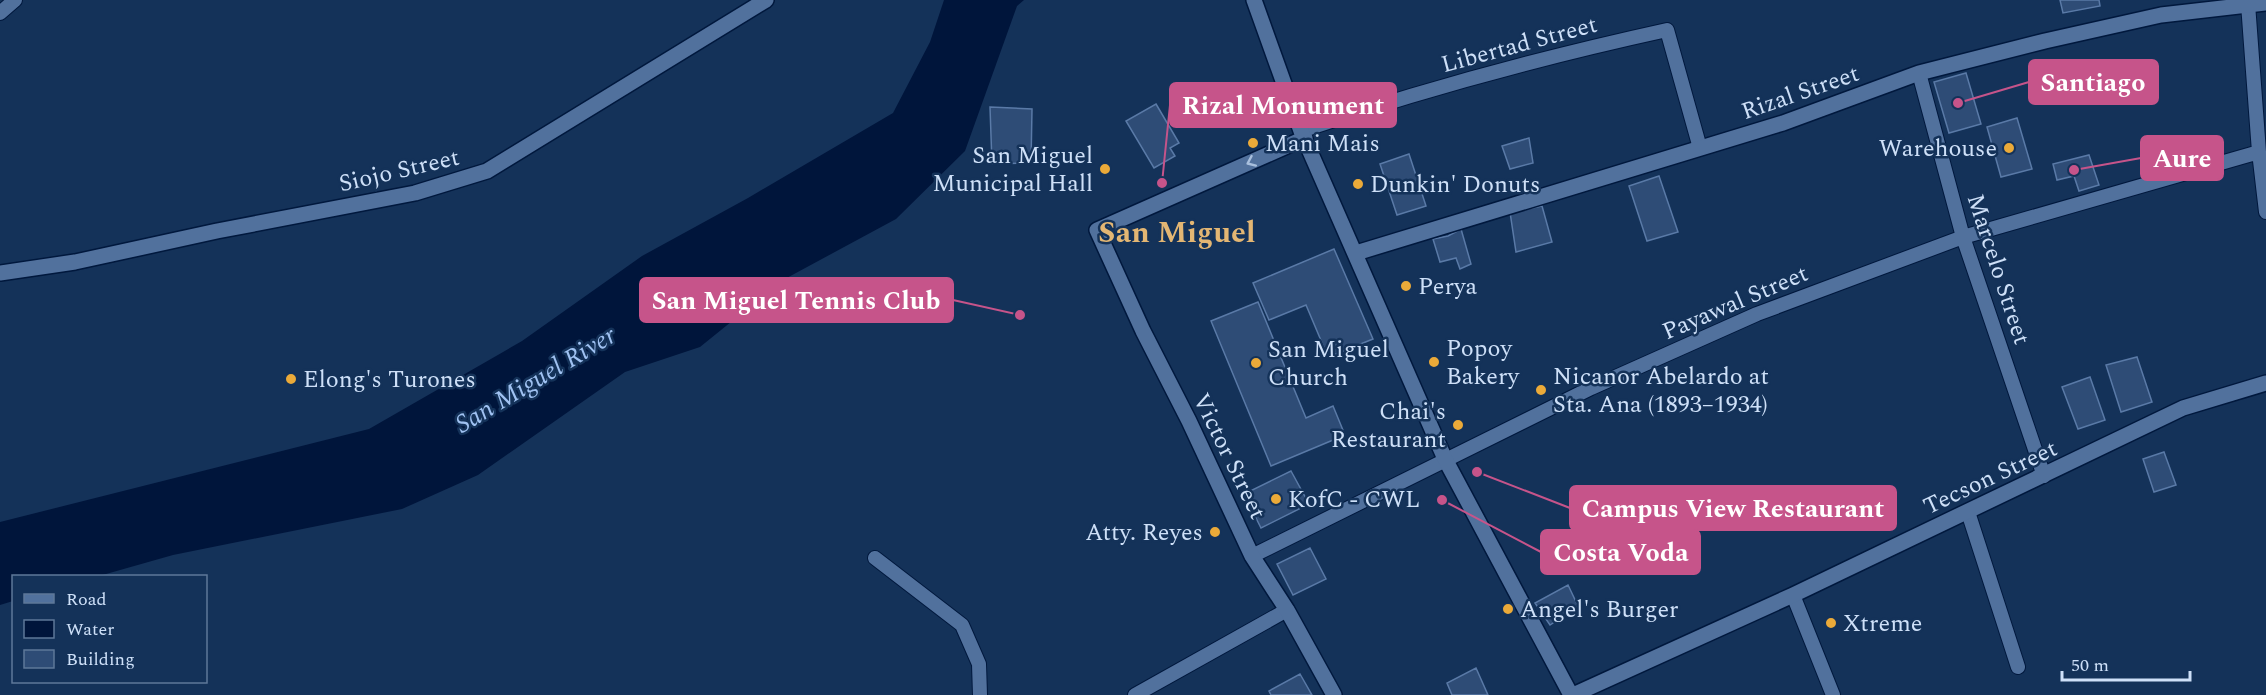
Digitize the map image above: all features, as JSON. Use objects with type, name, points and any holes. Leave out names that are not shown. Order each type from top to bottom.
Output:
[{"type":"street","points":[[0,13],[15,0]]},
{"type":"street","name":"Siojo Street","points":[[0,273],[75,262],[217,231],[415,193],[487,171],[766,0]]},
{"type":"street","points":[[1254,0],[1303,134],[1445,459],[1572,695]]},
{"type":"street","name":"Rizal Street","points":[[1356,253],[1793,120],[1919,73],[2044,41],[2161,15],[2266,3]]},
{"type":"street","points":[[2248,4],[2259,152],[2266,212]]},
{"type":"street","name":"Libertad Street","points":[[1097,230],[1303,134],[1386,102],[1591,47],[1667,30],[1700,148]]},
{"type":"street","name":"Marcelo Street","points":[[1919,73],[1963,237],[2044,477]]},
{"type":"street","name":"Payawal Street","points":[[1252,556],[1591,388],[1757,315],[1963,237],[2259,152]]},
{"type":"street","name":"Victor Street","points":[[1097,230],[1143,331],[1189,421],[1252,556],[1287,610],[1334,695]]},
{"type":"street","name":"Tecson Street","points":[[1572,695],[1793,595],[2044,477],[2184,408],[2266,383]]},
{"type":"street","points":[[1968,512],[2018,667]]},
{"type":"street","points":[[875,558],[962,625],[979,664],[980,695]]},
{"type":"street","points":[[1793,595],[1833,695]]},
{"type":"street","points":[[1135,695],[1287,610]]},
{"type":"water","name":"San Miguel River","points":[[944,0],[1024,0],[1017,6],[965,151],[896,219],[783,280],[700,347],[625,372],[478,475],[402,509],[173,555],[103,575],[12,575],[12,601],[0,605],[0,522],[369,429],[522,341],[642,256],[748,198],[893,113],[930,42]]},
{"type":"building","points":[[2060,0],[2099,0],[2100,6],[2063,13]]},
{"type":"building","points":[[1966,73],[1981,124],[1949,133],[1934,82]]},
{"type":"building","points":[[1156,104],[1179,143],[1170,148],[1175,156],[1154,168],[1126,121]]},
{"type":"building","points":[[990,107],[1032,109],[1031,163],[992,164]]},
{"type":"building","name":"Warehouse","points":[[2017,118],[2032,169],[2001,177],[1987,127]]},
{"type":"building","points":[[1529,138],[1533,163],[1510,169],[1502,146]]},
{"type":"building","points":[[1409,154],[1426,206],[1397,215],[1380,164]]},
{"type":"building","points":[[2089,155],[2099,185],[2079,191],[2074,176],[2057,180],[2053,164]]},
{"type":"building","points":[[1659,176],[1678,232],[1647,241],[1629,186]]},
{"type":"building","points":[[1542,206],[1552,242],[1516,252],[1510,212]]},
{"type":"building","points":[[1461,229],[1471,264],[1460,269],[1456,258],[1440,262],[1433,239],[1448,236]]},
{"type":"building","points":[[1334,249],[1373,339],[1328,357],[1306,305],[1269,320],[1253,283]]},
{"type":"building","name":"San Miguel Church","points":[[1258,302],[1306,418],[1333,406],[1345,435],[1271,466],[1211,321]]},
{"type":"building","points":[[2137,357],[2152,402],[2121,412],[2106,365]]},
{"type":"building","points":[[2090,377],[2105,420],[2078,429],[2062,387]]},
{"type":"building","points":[[2164,452],[2176,485],[2154,492],[2143,459]]},
{"type":"building","name":"KofC - CWL","points":[[1291,471],[1309,504],[1261,528],[1244,494]]},
{"type":"building","points":[[1310,548],[1326,579],[1293,595],[1277,564]]},
{"type":"building","points":[[1568,585],[1578,606],[1550,625],[1535,603]]},
{"type":"building","points":[[1476,668],[1488,695],[1452,695],[1447,683]]},
{"type":"building","points":[[1300,674],[1312,695],[1271,695],[1269,691]]},
{"type":"place","name":"Santiago","points":[[1958,103]]},
{"type":"place","name":"Mani Mais","points":[[1253,143]]},
{"type":"place","name":"Warehouse","points":[[2009,148]]},
{"type":"place","name":"San Miguel Municipal Hall","points":[[1105,169]]},
{"type":"place","name":"Aure","points":[[2074,170]]},
{"type":"place","name":"Rizal Monument","points":[[1162,183]]},
{"type":"place","name":"Dunkin' Donuts","points":[[1358,184]]},
{"type":"place","name":"Perya","points":[[1406,286]]},
{"type":"place","name":"San Miguel Tennis Club","points":[[1020,315]]},
{"type":"place","name":"Popoy Bakery","points":[[1434,362]]},
{"type":"place","name":"San Miguel Church","points":[[1256,363]]},
{"type":"place","name":"Elong's Turones","points":[[291,379]]},
{"type":"place","name":"Nicanor Abelardo at Sta. Ana (1893–1934)","points":[[1541,390]]},
{"type":"place","name":"Chai's Restaurant","points":[[1458,425]]},
{"type":"place","name":"Campus View Restaurant","points":[[1477,472]]},
{"type":"place","name":"KofC - CWL","points":[[1276,499]]},
{"type":"place","name":"Costa Voda","points":[[1442,500]]},
{"type":"place","name":"Atty. Reyes","points":[[1215,532]]},
{"type":"place","name":"Angel's Burger","points":[[1508,609]]},
{"type":"place","name":"Xtreme","points":[[1831,623]]},
{"type":"district","name":"San Miguel","points":[[1177,232]]}]
